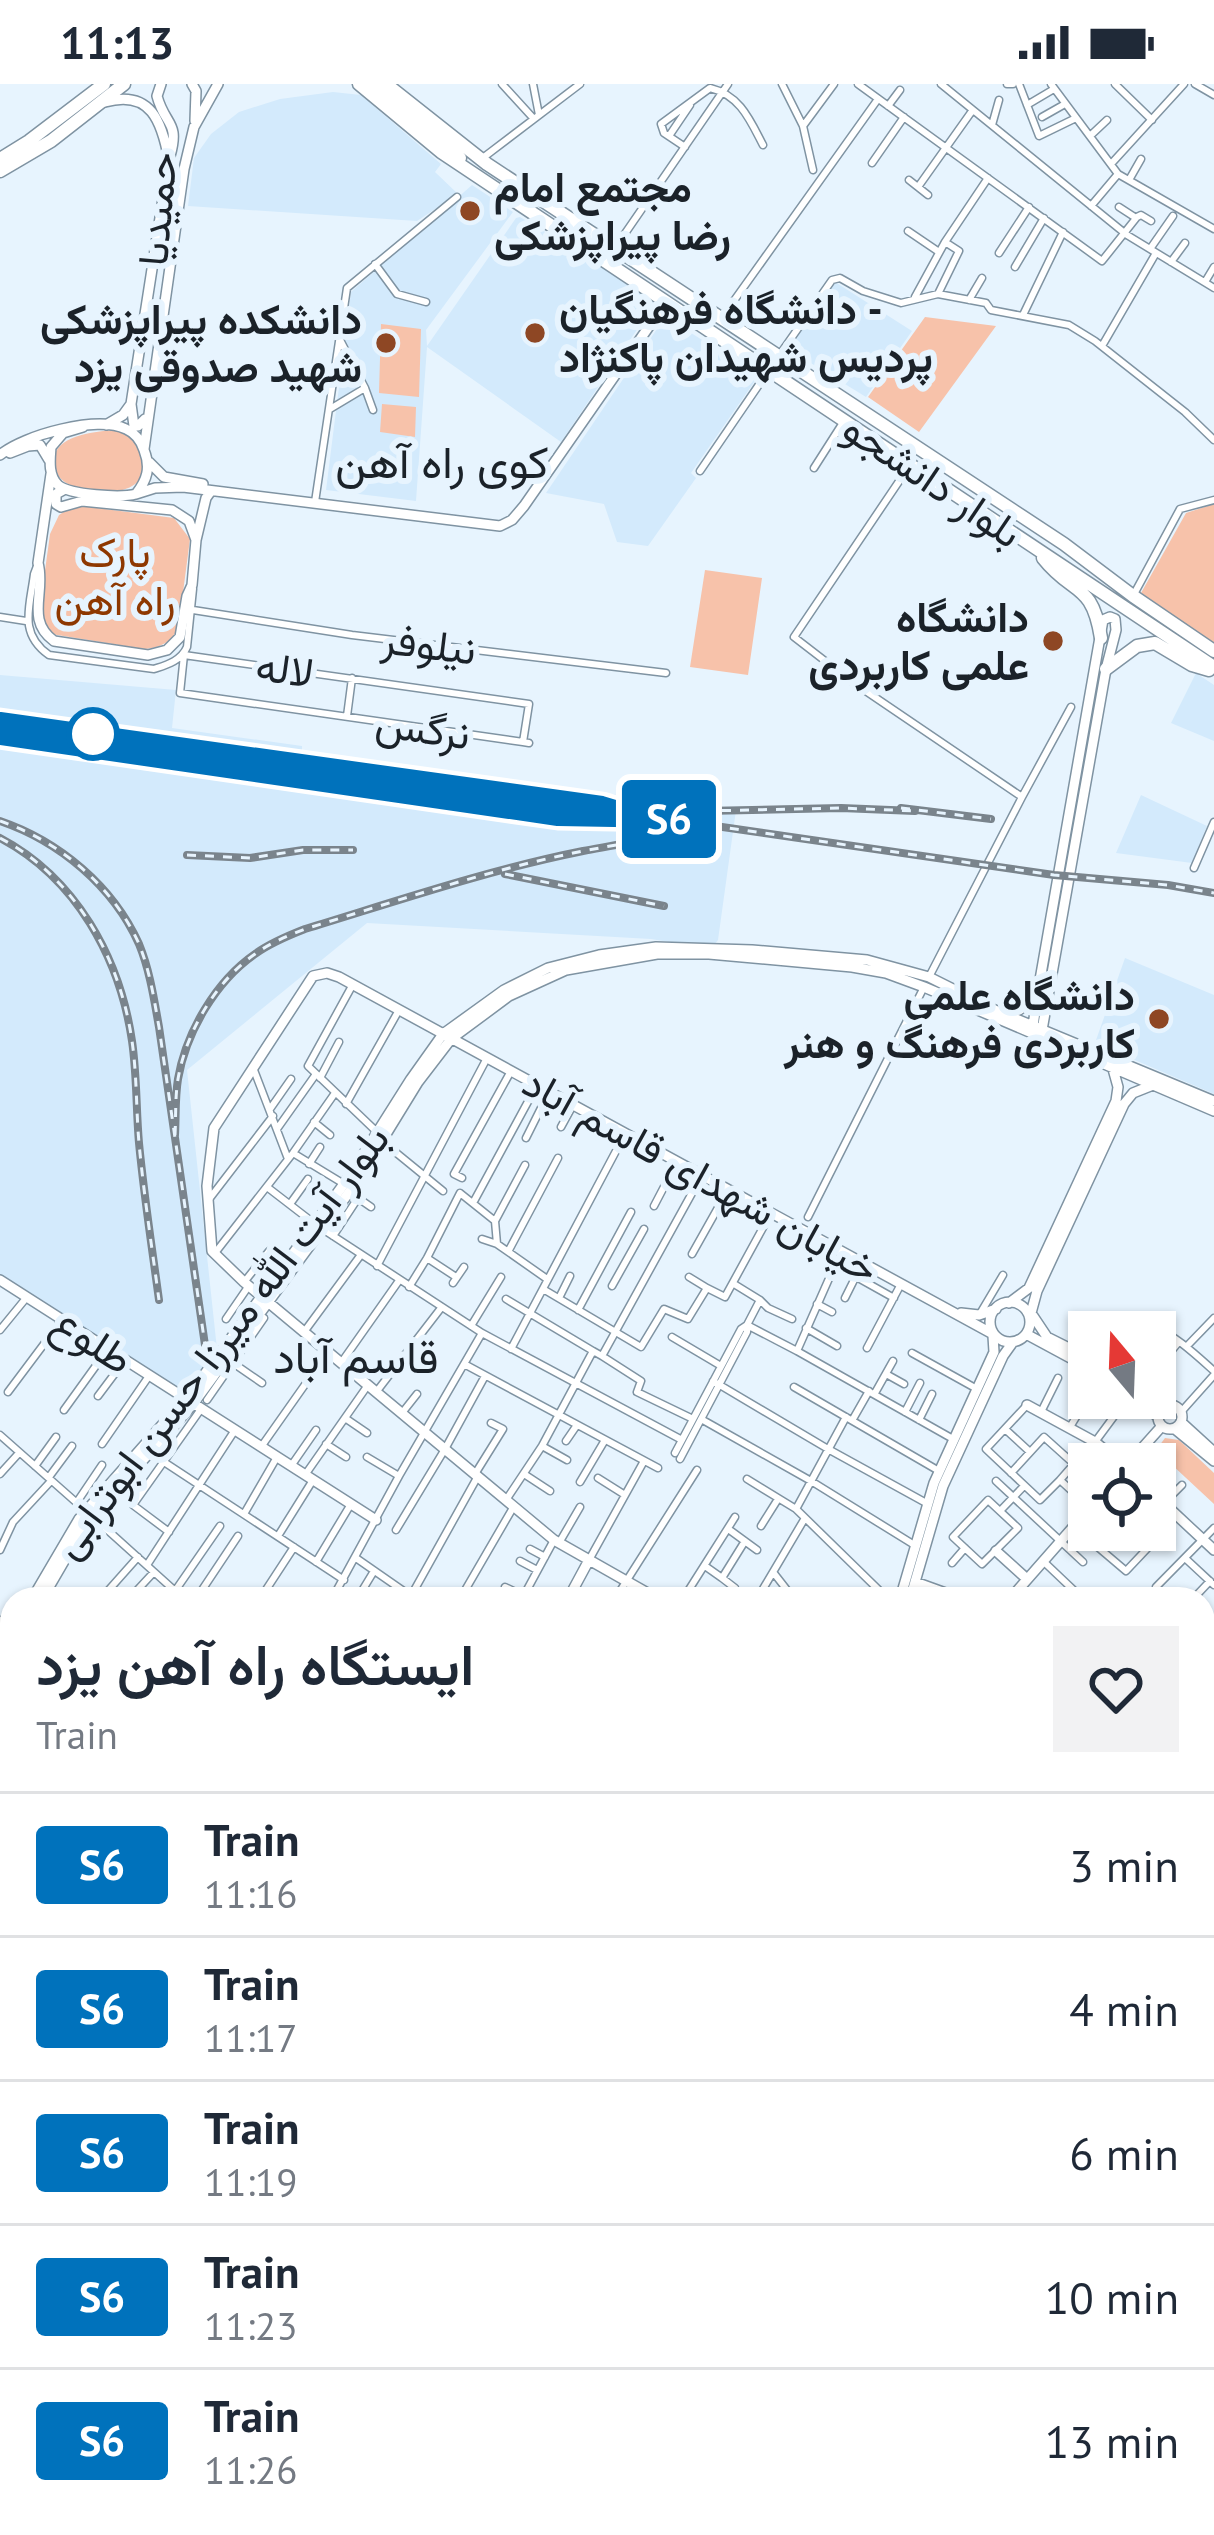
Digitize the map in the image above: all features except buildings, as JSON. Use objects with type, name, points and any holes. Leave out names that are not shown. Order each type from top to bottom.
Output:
[{"type":"main road","points":[[0,158],[98,92],[124,84]]},
{"type":"main road","points":[[161,84],[159,106],[175,137],[169,160]]},
{"type":"main road","points":[[192,84],[196,91],[194,127]]},
{"type":"main road","name":"حمیدیا","points":[[145,455],[146,417],[184,169],[194,127],[218,84]]},
{"type":"main road","name":"بلوار دانشجو","points":[[358,84],[441,152],[1214,670]]},
{"type":"main road","points":[[374,84],[478,176]]},
{"type":"main road","points":[[386,84],[486,160]]},
{"type":"main road","points":[[398,84],[486,160]]},
{"type":"main road","points":[[0,171],[33,153],[98,92]]},
{"type":"main road","name":"حمیدیا","points":[[98,92],[136,101],[158,117],[169,160],[131,404]]},
{"type":"main road","name":"بلوار دانشجو","points":[[486,160],[1042,529],[1214,651]]},
{"type":"main road","points":[[0,457],[40,445],[57,484],[67,489],[120,496],[171,486],[500,526],[524,506],[666,302]]},
{"type":"main road","points":[[131,404],[134,425],[138,427],[146,417]]},
{"type":"main road","points":[[106,424],[131,404]]},
{"type":"main road","points":[[0,457],[38,434],[106,424],[133,432],[164,477],[315,502]]},
{"type":"main road","points":[[83,427],[56,439],[51,447],[38,563],[37,620],[54,641],[148,655],[166,650],[180,637],[196,540],[211,491]]},
{"type":"main road","points":[[136,494],[145,482],[145,455]]},
{"type":"main road","points":[[61,507],[56,494],[67,489]]},
{"type":"main road","points":[[189,521],[198,508],[196,489]]},
{"type":"main road","points":[[42,531],[53,513],[82,501],[172,510],[189,521],[196,540]]},
{"type":"main road","points":[[1042,529],[1041,541],[1032,546],[1054,573],[1092,603],[1101,638]]},
{"type":"main road","points":[[1037,1031],[1042,998],[1101,638],[1103,620],[1110,617],[1116,629],[1042,998],[1066,1040]]},
{"type":"main road","points":[[1106,669],[1137,646],[1155,643],[1192,665],[1214,670]]},
{"type":"main road","name":"بلوار آیت الله میرزا حسن ابوترابی","points":[[197,1403],[447,1036],[550,976],[640,955],[709,955],[852,967],[926,982],[1037,1031]]},
{"type":"main road","name":"خیابان شهدای قاسم آباد","points":[[254,1070],[313,976],[327,973],[992,1335]]},
{"type":"main road","points":[[995,1015],[1042,998]]},
{"type":"main road","points":[[1037,1031],[1214,1101]]},
{"type":"main road","points":[[1037,1031],[1112,1069],[1214,1111]]},
{"type":"main road","points":[[951,1312],[979,1315],[1009,1303],[1029,1288],[1116,1101],[1118,1087],[1112,1069]]},
{"type":"main road","points":[[254,1070],[214,1128],[208,1201],[214,1255],[557,1541],[637,1587]]},
{"type":"main road","points":[[914,1587],[950,1467],[1003,1356],[1032,1323],[1037,1291],[1124,1104],[1133,1093],[1153,1085]]},
{"type":"main road","name":"بلوار آیت الله میرزا حسن ابوترابی","points":[[318,1226],[356,1183],[380,1137]]},
{"type":"main road","name":"طلوع","points":[[3,1285],[376,1520]]},
{"type":"main road","name":"بلوار آیت الله میرزا حسن ابوترابی","points":[[39,1587],[85,1510],[213,1384],[251,1330],[264,1299]]},
{"type":"main road","points":[[1009,1303],[1023,1305],[1047,1337],[1068,1348]]},
{"type":"main road","points":[[904,1587],[939,1471],[994,1352],[989,1321],[996,1309]]},
{"type":"main road","points":[[1026,1334],[1068,1357]]},
{"type":"main road","points":[[992,1335],[1013,1342]]},
{"type":"main road","points":[[1027,1405],[1095,1442]]},
{"type":"main road","points":[[1176,1412],[1214,1457]]},
{"type":"main road","points":[[1170,1419],[1179,1421]]},
{"type":"main road","name":"بلوار آیت الله میرزا حسن ابوترابی","points":[[48,1587],[85,1510]]},
{"type":"main road","points":[[1176,1514],[1214,1550]]},
{"type":"main road","points":[[1021,1587],[1068,1532]]},
{"type":"main road","points":[[996,1551],[1028,1579]]},
{"type":"main road","points":[[574,1587],[589,1560]]},
{"type":"main road","points":[[915,1582],[929,1587]]},
{"type":"street","points":[[502,84],[536,117]]},
{"type":"street","points":[[533,84],[536,117]]},
{"type":"street","points":[[486,160],[580,84]]},
{"type":"street","points":[[783,84],[803,126],[813,170]]},
{"type":"street","points":[[803,126],[834,84]]},
{"type":"street","points":[[858,84],[1102,261],[1136,218],[1142,215],[1151,221]]},
{"type":"street","points":[[940,84],[1124,232],[1214,288]]},
{"type":"street","points":[[1013,84],[1039,136],[1076,118]]},
{"type":"street","points":[[1111,164],[1184,84]]},
{"type":"street","points":[[1196,84],[1213,92]]},
{"type":"street","points":[[1118,85],[1151,120]]},
{"type":"street","points":[[1027,105],[1053,87],[1118,174],[1214,229]]},
{"type":"street","points":[[685,147],[661,124],[710,88],[726,88],[743,107],[763,145]]},
{"type":"street","points":[[615,248],[726,88]]},
{"type":"street","points":[[888,106],[900,90]]},
{"type":"street","points":[[669,136],[696,97]]},
{"type":"street","points":[[721,319],[878,99]]},
{"type":"street","points":[[991,127],[998,100]]},
{"type":"street","points":[[1042,117],[1065,104]]},
{"type":"street","points":[[918,188],[972,111]]},
{"type":"street","points":[[872,163],[904,117]]},
{"type":"street","points":[[1090,136],[1107,120]]},
{"type":"street","points":[[1129,180],[1142,159]]},
{"type":"street","points":[[1090,206],[1118,174]]},
{"type":"street","points":[[913,300],[988,178]]},
{"type":"street","points":[[909,181],[928,195]]},
{"type":"street","points":[[315,502],[347,288],[457,197]]},
{"type":"street","points":[[1119,206],[1136,218]]},
{"type":"street","points":[[999,253],[1029,207]]},
{"type":"street","points":[[1102,346],[1173,216]]},
{"type":"street","points":[[1015,266],[1044,218]]},
{"type":"street","points":[[908,231],[939,252]]},
{"type":"street","points":[[1023,315],[1063,232]]},
{"type":"street","points":[[938,294],[959,251],[945,242]]},
{"type":"street","points":[[1172,262],[1185,243]]},
{"type":"street","points":[[375,264],[397,293],[426,302]]},
{"type":"street","points":[[1204,283],[1214,267]]},
{"type":"street","points":[[778,357],[832,280],[840,278],[901,303],[938,294],[986,303],[991,310],[1069,326],[1102,346],[1214,440]]},
{"type":"street","points":[[969,300],[982,278]]},
{"type":"street","points":[[339,338],[373,410]]},
{"type":"street","points":[[700,471],[769,370]]},
{"type":"street","points":[[331,409],[365,388]]},
{"type":"street","points":[[814,468],[844,421]]},
{"type":"street","points":[[910,465],[794,637],[1022,797]]},
{"type":"street","points":[[1133,596],[1180,509],[1214,500]]},
{"type":"street","points":[[0,617],[28,622],[38,563]]},
{"type":"street","points":[[184,655],[193,610],[192,585]]},
{"type":"street","name":"نیلوفر","points":[[193,610],[666,673]]},
{"type":"street","name":"لاله","points":[[28,622],[31,638],[49,655],[154,669],[184,655],[529,704],[526,743]]},
{"type":"street","name":"نرگس","points":[[184,655],[180,693],[526,743]]},
{"type":"street","points":[[346,717],[352,678]]},
{"type":"street","points":[[787,1222],[808,1217],[1071,707]]},
{"type":"street","points":[[1194,868],[1214,822]]},
{"type":"street","points":[[352,984],[308,1066],[443,1191]]},
{"type":"street","points":[[346,1103],[399,1010]]},
{"type":"street","points":[[277,1129],[339,1042]]},
{"type":"street","points":[[377,1266],[487,1058]]},
{"type":"street","points":[[254,1070],[291,1156],[344,1184]]},
{"type":"street","points":[[462,1178],[454,1174],[511,1071]]},
{"type":"street","points":[[208,1201],[291,1078]]},
{"type":"street","points":[[473,1203],[537,1085]]},
{"type":"street","points":[[526,1138],[549,1092]]},
{"type":"street","points":[[214,1255],[334,1093]]},
{"type":"street","points":[[561,1127],[573,1105]]},
{"type":"street","points":[[314,1122],[330,1135]]},
{"type":"street","points":[[511,1349],[625,1134]]},
{"type":"street","points":[[308,1164],[320,1147]]},
{"type":"street","points":[[508,1252],[558,1158]]},
{"type":"street","points":[[654,1206],[677,1162]]},
{"type":"street","points":[[497,1244],[495,1221],[525,1165]]},
{"type":"street","points":[[602,1357],[701,1175]]},
{"type":"street","points":[[290,1204],[308,1179]]},
{"type":"street","points":[[267,1187],[361,1256],[470,1326],[682,1440]]},
{"type":"street","points":[[692,1254],[728,1190]]},
{"type":"street","points":[[409,1287],[460,1193],[495,1221]]},
{"type":"street","points":[[333,1236],[358,1198],[370,1207]]},
{"type":"street","points":[[578,1310],[631,1212]]},
{"type":"street","points":[[688,1277],[724,1298],[771,1214]]},
{"type":"street","points":[[808,1217],[817,1238]]},
{"type":"street","points":[[612,1286],[644,1229]]},
{"type":"street","points":[[482,1238],[548,1280]]},
{"type":"street","points":[[615,1243],[631,1252]]},
{"type":"street","points":[[837,1249],[830,1262],[894,1298]]},
{"type":"street","points":[[226,1319],[269,1251]]},
{"type":"street","points":[[304,1332],[361,1256]]},
{"type":"street","points":[[427,1258],[455,1280],[464,1267]]},
{"type":"street","points":[[797,1351],[836,1265]]},
{"type":"street","points":[[979,1315],[1003,1275]]},
{"type":"street","points":[[470,1326],[502,1276]]},
{"type":"street","points":[[559,1298],[570,1276]]},
{"type":"street","points":[[844,1298],[856,1276]]},
{"type":"street","points":[[341,1363],[399,1281]]},
{"type":"street","points":[[733,1284],[792,1319]]},
{"type":"street","points":[[867,1348],[901,1284]]},
{"type":"street","points":[[543,1289],[641,1347],[664,1309],[688,1319],[706,1288]]},
{"type":"street","points":[[0,1330],[27,1297]]},
{"type":"street","points":[[506,1299],[641,1381],[638,1392],[811,1481],[916,1546]]},
{"type":"street","points":[[716,1383],[760,1300]]},
{"type":"street","points":[[817,1304],[832,1312]]},
{"type":"street","points":[[278,1537],[326,1444],[441,1308]]},
{"type":"street","points":[[0,1309],[11,1316]]},
{"type":"street","points":[[213,1384],[264,1318]]},
{"type":"street","points":[[1176,1350],[1214,1318]]},
{"type":"street","points":[[8,1392],[62,1320]]},
{"type":"street","points":[[747,1324],[953,1439]]},
{"type":"street","points":[[691,1430],[678,1456],[747,1332],[747,1324]]},
{"type":"street","points":[[1205,1327],[1214,1334]]},
{"type":"street","points":[[806,1328],[837,1346]]},
{"type":"street","points":[[340,1587],[482,1333]]},
{"type":"street","points":[[672,1337],[722,1366]]},
{"type":"street","points":[[1176,1340],[1214,1373],[1179,1421]]},
{"type":"street","points":[[64,1411],[108,1349]]},
{"type":"street","points":[[466,1587],[593,1351]]},
{"type":"street","points":[[260,1447],[328,1352]]},
{"type":"street","points":[[912,1353],[977,1389]]},
{"type":"street","points":[[98,1396],[125,1360]]},
{"type":"street","points":[[796,1509],[828,1449],[893,1361]]},
{"type":"street","points":[[232,1363],[262,1383]]},
{"type":"street","points":[[465,1365],[658,1468]]},
{"type":"street","points":[[886,1374],[904,1384]]},
{"type":"street","points":[[103,1444],[149,1376]]},
{"type":"street","points":[[396,1530],[485,1376]]},
{"type":"street","points":[[1042,1412],[1058,1378]]},
{"type":"street","points":[[716,1383],[928,1504]]},
{"type":"street","points":[[905,1412],[920,1383]]},
{"type":"street","points":[[794,1387],[939,1471]]},
{"type":"street","points":[[402,1413],[417,1394]]},
{"type":"street","points":[[919,1420],[932,1394]]},
{"type":"street","points":[[169,1532],[133,1505],[197,1403]]},
{"type":"street","points":[[1010,1473],[1044,1437],[1074,1464],[1040,1500],[1010,1473],[986,1449],[1027,1405]]},
{"type":"street","points":[[345,1418],[367,1433]]},
{"type":"street","points":[[1070,1426],[1074,1419]]},
{"type":"street","points":[[1095,1442],[1112,1419]]},
{"type":"street","points":[[414,1587],[503,1429],[490,1423]]},
{"type":"street","points":[[566,1441],[577,1425]]},
{"type":"street","points":[[1004,1429],[1030,1452]]},
{"type":"street","points":[[137,1587],[236,1430]]},
{"type":"street","points":[[292,1466],[316,1430]]},
{"type":"street","points":[[0,1435],[170,1587]]},
{"type":"street","points":[[35,1466],[56,1437]]},
{"type":"street","points":[[580,1482],[604,1440]]},
{"type":"street","points":[[326,1444],[346,1457]]},
{"type":"street","points":[[0,1550],[14,1522],[72,1446]]},
{"type":"street","points":[[542,1446],[567,1460]]},
{"type":"street","points":[[0,1474],[19,1453]]},
{"type":"street","points":[[244,1514],[278,1457]]},
{"type":"street","points":[[367,1457],[399,1476]]},
{"type":"street","points":[[589,1560],[644,1461]]},
{"type":"street","points":[[164,1462],[344,1580]]},
{"type":"street","points":[[85,1510],[102,1465]]},
{"type":"street","points":[[623,1587],[698,1470]]},
{"type":"street","points":[[524,1474],[550,1491]]},
{"type":"street","points":[[598,1478],[625,1495]]},
{"type":"street","points":[[747,1479],[796,1509],[876,1587]]},
{"type":"street","points":[[1060,1480],[1068,1488]]},
{"type":"street","points":[[996,1481],[1083,1562]]},
{"type":"street","points":[[1176,1489],[1182,1485]]},
{"type":"street","points":[[1000,1511],[1024,1486]]},
{"type":"street","points":[[761,1526],[778,1498]]},
{"type":"street","points":[[988,1500],[1000,1511],[1018,1528],[982,1564],[953,1537],[988,1500]]},
{"type":"street","points":[[316,1562],[351,1504]]},
{"type":"street","points":[[529,1587],[580,1507]]},
{"type":"street","points":[[691,1587],[735,1517]]},
{"type":"street","points":[[764,1587],[805,1518]]},
{"type":"street","points":[[185,1587],[220,1526]]},
{"type":"street","points":[[1156,1587],[1214,1528]]},
{"type":"street","points":[[731,1532],[757,1550]]},
{"type":"street","points":[[204,1587],[238,1537]]},
{"type":"street","points":[[722,1578],[745,1541]]},
{"type":"street","points":[[268,1587],[294,1547]]},
{"type":"street","points":[[952,1563],[965,1548]]},
{"type":"street","points":[[530,1549],[545,1557]]},
{"type":"street","points":[[1103,1552],[1126,1571],[1145,1551]]},
{"type":"street","points":[[111,1587],[137,1557]]},
{"type":"street","points":[[356,1558],[395,1587]]},
{"type":"street","points":[[1185,1558],[1212,1583]]},
{"type":"street","points":[[520,1561],[538,1570]]},
{"type":"street","points":[[1043,1561],[1070,1587]]},
{"type":"street","points":[[705,1566],[734,1587]]},
{"type":"street","points":[[364,1587],[374,1570]]},
{"type":"street","points":[[773,1572],[785,1587]]},
{"type":"shaded area","points":[[333,92],[361,95],[441,164],[435,172],[458,194],[417,221],[188,206],[194,158],[211,134],[239,112],[280,99]]},
{"type":"shaded area","points":[[472,185],[513,212],[426,330],[427,346],[520,217],[651,295],[655,303],[561,442],[427,347],[416,501],[326,490],[351,292]]},
{"type":"shaded area","points":[[835,282],[912,331],[866,397],[788,349]]},
{"type":"shaded area","points":[[669,319],[757,378],[691,473],[696,478],[648,546],[617,542],[604,504],[546,493],[663,320]]},
{"type":"shaded area","points":[[1196,673],[1214,685],[1214,741],[1171,723]]},
{"type":"shaded area","points":[[0,675],[176,690],[172,728],[302,746],[302,755],[736,810],[718,940],[711,949],[651,939],[367,923],[187,1070],[217,1349],[184,1393],[0,1277]]},
{"type":"shaded area","points":[[1141,795],[1207,826],[1192,863],[1116,853]]},
{"type":"shaded area","name":"دانشگاه علمی کاربردی فرهنگ و هنر","points":[[1125,958],[1214,995],[1214,1094],[1095,1043]]},
{"type":"green space","points":[[925,317],[996,326],[919,432],[868,397]]},
{"type":"green space","points":[[381,324],[421,329],[419,397],[379,393]]},
{"type":"green space","points":[[382,404],[416,407],[415,437],[380,432]]},
{"type":"green space","points":[[114,430],[137,444],[145,471],[140,480],[123,490],[101,492],[61,479],[54,463],[60,446],[76,437]]},
{"type":"green space","points":[[1214,504],[1214,643],[1141,593],[1186,513]]},
{"type":"green space","name":"پارک راه آهن","points":[[74,505],[174,518],[190,539],[179,623],[166,642],[144,649],[51,634],[45,628],[40,607],[50,534],[59,515]]},
{"type":"green space","points":[[705,570],[762,578],[748,675],[690,667]]},
{"type":"green space","points":[[1165,1438],[1179,1440],[1214,1473],[1214,1504],[1176,1469],[1176,1443],[1161,1443]]},
{"type":"railway","points":[[0,721],[602,805],[632,814],[1054,875],[1214,893]]},
{"type":"railway","points":[[901,808],[991,819]]},
{"type":"railway","points":[[704,811],[915,811]]},
{"type":"railway","points":[[0,821],[43,840],[82,868],[115,903],[139,944],[159,1027],[206,1352]]},
{"type":"railway","points":[[0,838],[27,855],[72,898],[90,923],[117,980],[132,1041],[141,1163],[159,1300]]},
{"type":"railway","points":[[175,1135],[178,1079],[196,1026],[228,978],[267,946],[305,929],[512,867],[642,841],[703,838]]},
{"type":"railway","points":[[187,855],[250,858],[303,850],[353,850]]},
{"type":"railway","points":[[505,874],[664,906]]},
{"type":"train","name":"S6","points":[[0,721],[602,805],[670,819],[558,817],[0,736]]},
{"type":"place","name":"مجتمع امام رضا پیراپزشکی","points":[[470,211]]},
{"type":"place","name":"دانشگاه فرهنگیان - پردیس شهیدان پاکنژاد","points":[[535,333]]},
{"type":"place","name":"دانشکده پیراپزشکی شهید صدوقی یزد","points":[[386,343]]},
{"type":"place","name":"دانشگاه علمی کاربردی","points":[[1053,641]]},
{"type":"place","name":"دانشگاه علمی کاربردی فرهنگ و هنر","points":[[1159,1019]]},
{"type":"district","name":"کوی راه آهن","points":[[442,462]]},
{"type":"district","name":"قاسم آباد","points":[[356,1357]]}]
